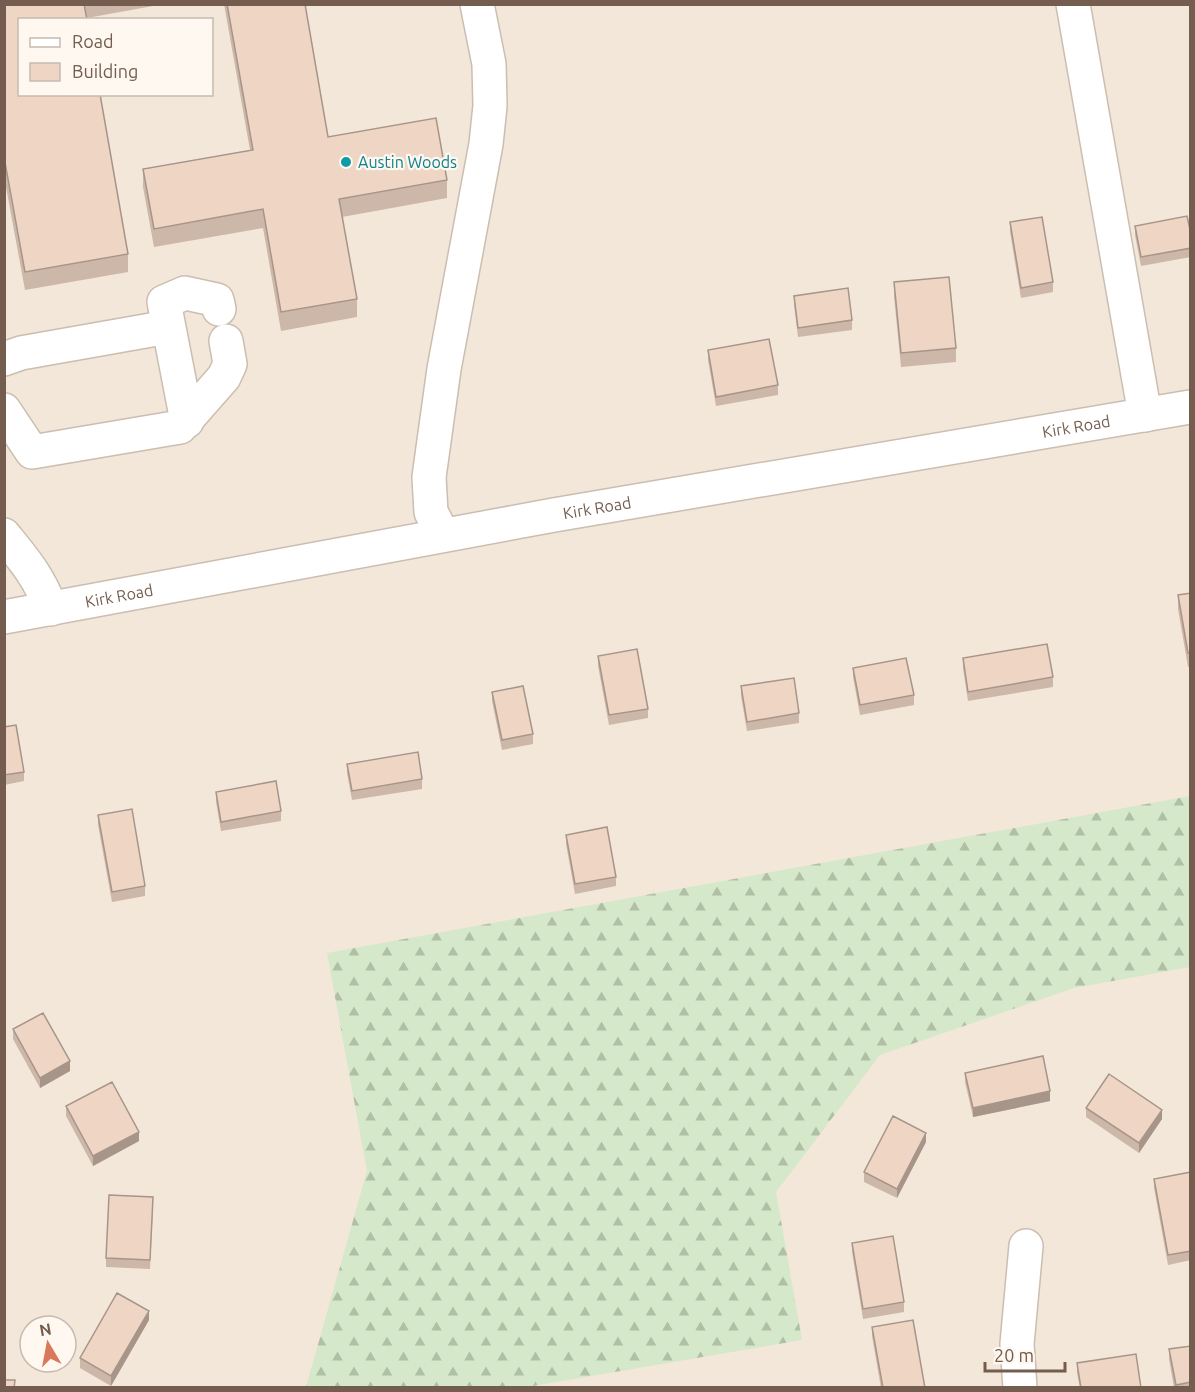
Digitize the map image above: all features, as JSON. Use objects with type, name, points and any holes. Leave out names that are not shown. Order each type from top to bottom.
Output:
[{"type":"street","points":[[443,535],[431,512],[429,477],[444,369],[486,144],[490,106],[489,64],[477,4]]},
{"type":"street","points":[[1073,4],[1145,415]]},
{"type":"street","points":[[187,421],[164,302],[185,293],[217,300],[219,309]]},
{"type":"street","points":[[4,359],[21,353],[168,327]]},
{"type":"street","points":[[4,410],[32,452],[180,427],[224,377],[230,364],[226,341]]},
{"type":"street","name":"Kirk Road","points":[[4,617],[443,535],[1191,407]]},
{"type":"street","points":[[4,535],[43,586],[51,609]]},
{"type":"street","points":[[1020,1388],[1017,1344],[1026,1246]]},
{"type":"shaded area","points":[[5,5],[1190,5],[1190,1387],[5,1388]]},
{"type":"green space","points":[[1190,796],[1190,967],[1074,988],[880,1055],[776,1192],[802,1340],[527,1387],[306,1387],[367,1171],[327,953]]},
{"type":"building","points":[[4,4],[84,4],[87,18],[18,18],[18,96],[100,96],[128,254],[25,272],[4,157]]},
{"type":"building","name":"Austin Woods","points":[[227,4],[305,4],[328,137],[436,118],[447,180],[339,199],[357,299],[281,312],[263,209],[154,229],[143,169],[253,150]]},
{"type":"building","points":[[1187,216],[1191,248],[1141,257],[1135,226]]},
{"type":"building","points":[[1042,217],[1053,282],[1021,288],[1010,222]]},
{"type":"building","points":[[949,277],[956,348],[901,353],[894,282]]},
{"type":"building","points":[[848,288],[852,320],[798,328],[794,296]]},
{"type":"building","points":[[769,339],[778,385],[716,397],[708,350]]},
{"type":"building","points":[[1191,593],[1191,653],[1188,653],[1178,595]]},
{"type":"building","points":[[1047,644],[1053,677],[968,692],[963,658]]},
{"type":"building","points":[[637,649],[648,709],[609,715],[598,656]]},
{"type":"building","points":[[906,658],[914,695],[860,705],[853,668]]},
{"type":"building","points":[[794,678],[799,713],[747,722],[741,686]]},
{"type":"building","points":[[523,686],[533,734],[502,740],[492,692]]},
{"type":"building","points":[[16,725],[24,772],[4,775],[4,727]]},
{"type":"building","points":[[418,752],[422,779],[352,791],[347,764]]},
{"type":"building","points":[[276,781],[281,811],[221,822],[216,792]]},
{"type":"building","points":[[132,809],[145,886],[112,892],[98,815]]},
{"type":"building","points":[[607,827],[616,877],[575,884],[566,835]]},
{"type":"building","points":[[43,1013],[70,1061],[40,1078],[13,1029]]},
{"type":"building","points":[[1043,1056],[1050,1091],[973,1108],[965,1073]]},
{"type":"building","points":[[1109,1074],[1162,1110],[1139,1143],[1086,1108]]},
{"type":"building","points":[[112,1082],[139,1132],[93,1156],[66,1106]]},
{"type":"building","points":[[893,1116],[926,1133],[897,1189],[864,1172]]},
{"type":"building","points":[[1191,1172],[1191,1251],[1168,1255],[1154,1179]]},
{"type":"building","points":[[109,1195],[153,1197],[150,1260],[106,1258]]},
{"type":"building","points":[[893,1236],[904,1302],[863,1309],[852,1243]]},
{"type":"building","points":[[117,1293],[149,1311],[111,1376],[80,1358]]},
{"type":"building","points":[[913,1320],[925,1388],[883,1388],[872,1327]]},
{"type":"building","points":[[1191,1346],[1191,1382],[1176,1385],[1169,1349]]},
{"type":"building","points":[[1136,1354],[1141,1388],[1081,1388],[1077,1363]]},
{"type":"building","points":[[4,1380],[15,1380],[14,1388],[4,1388]]},
{"type":"place","name":"Austin Woods","points":[[346,162]]}]
